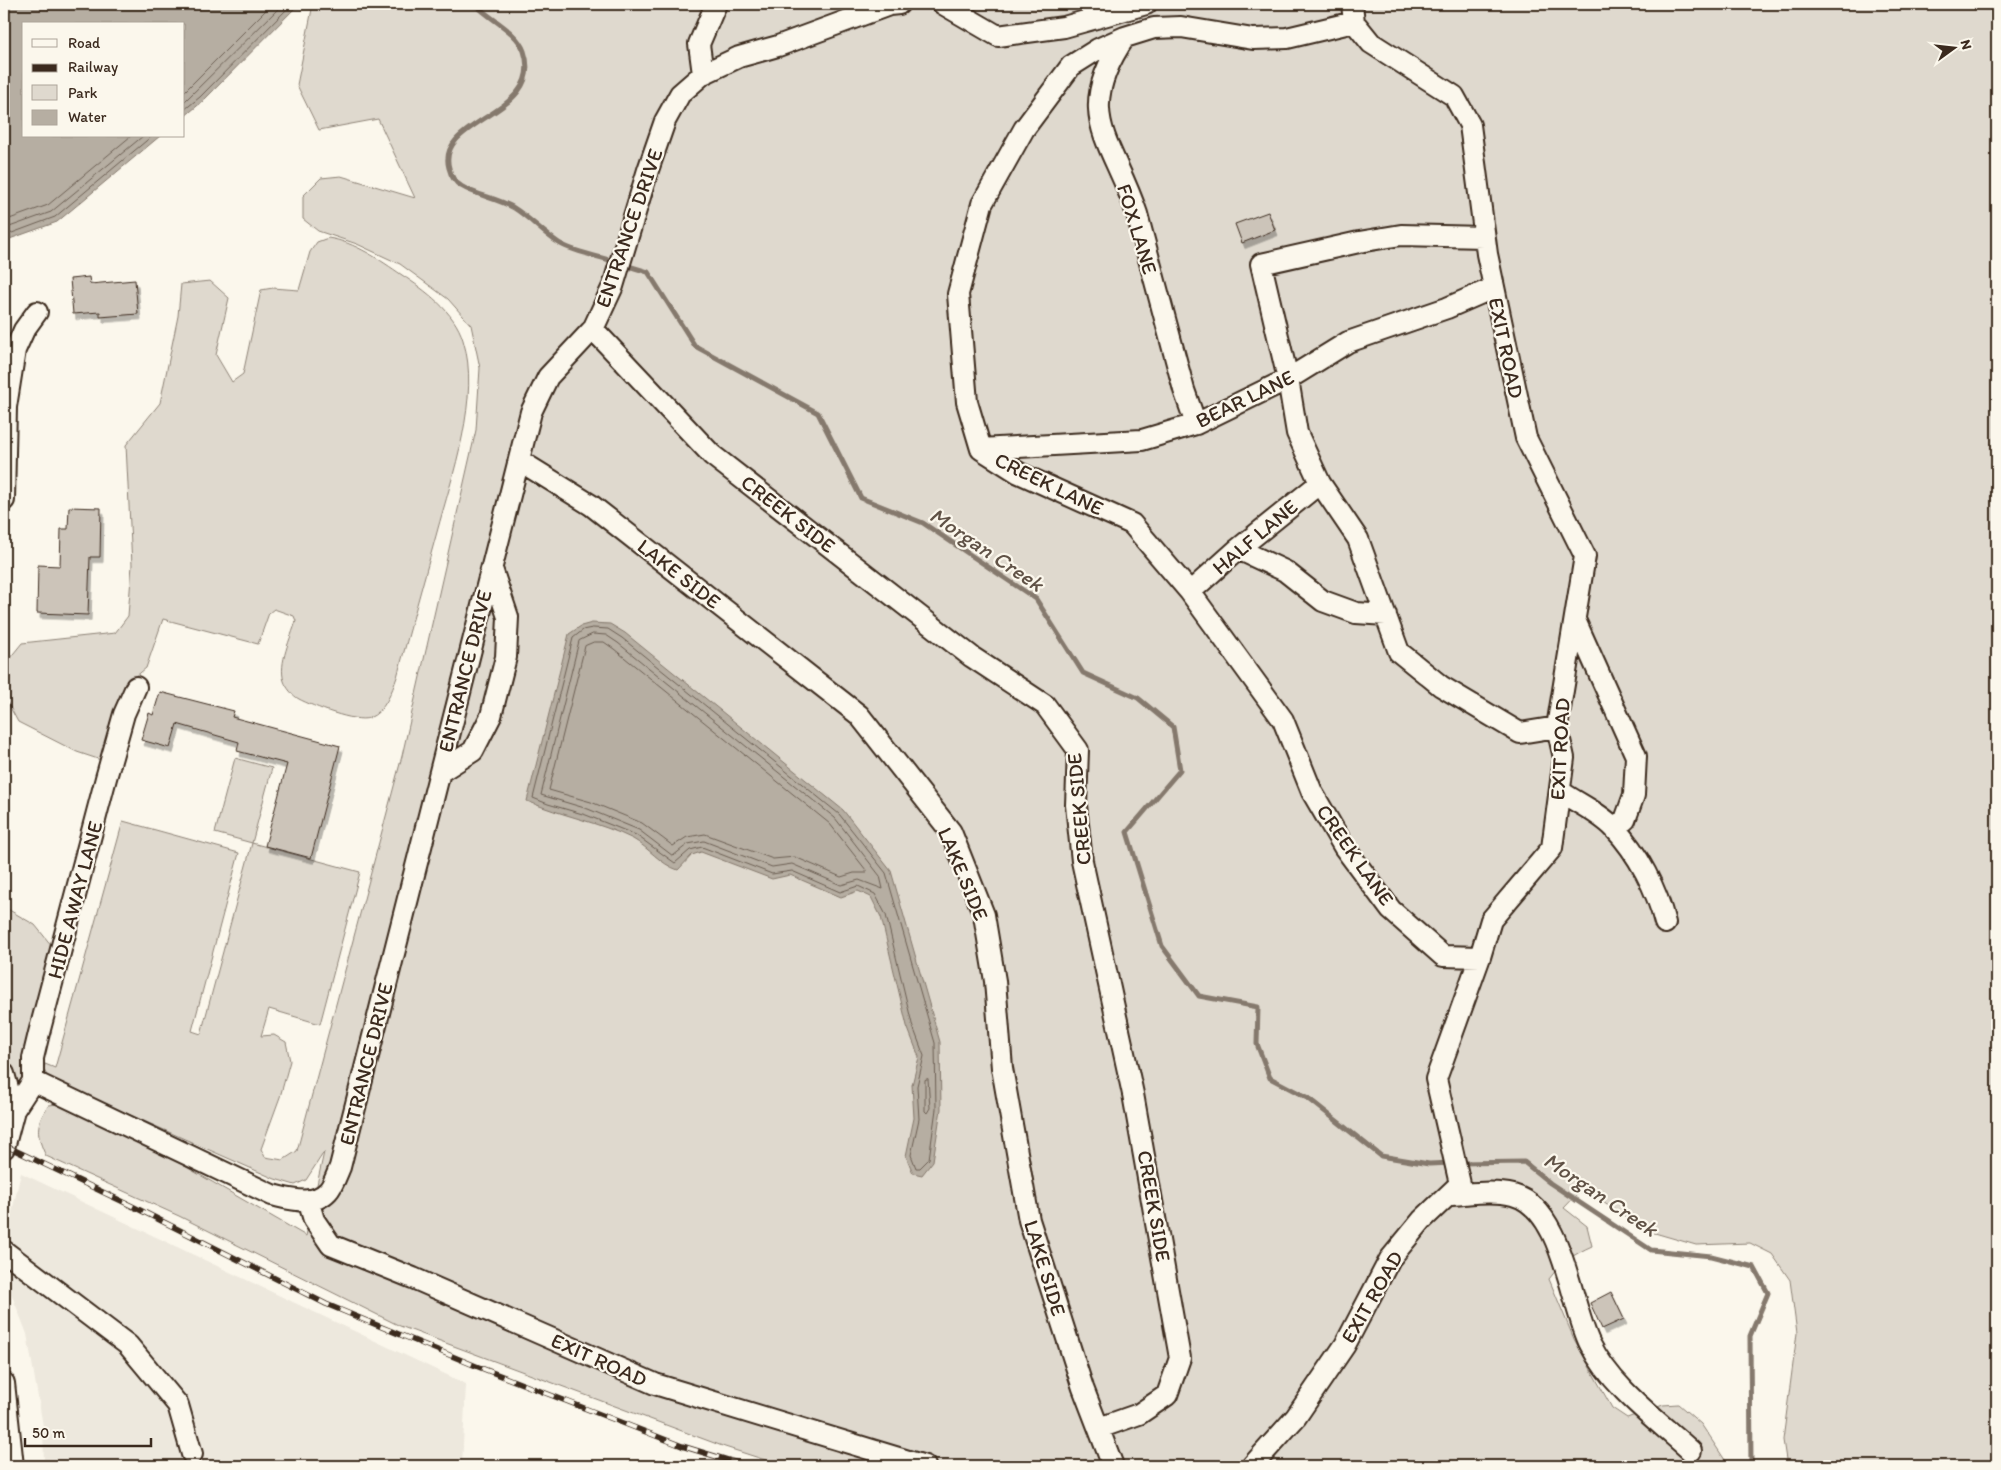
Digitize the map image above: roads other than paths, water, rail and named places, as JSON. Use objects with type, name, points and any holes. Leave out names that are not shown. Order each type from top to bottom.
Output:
[{"type":"street","points":[[704,74],[699,44],[716,4]]},
{"type":"street","name":"ENTRANCE DRIVE","points":[[308,1200],[315,1199],[328,1191],[340,1167],[531,412],[548,377],[593,329],[613,286],[665,122],[680,94],[704,74],[739,57],[778,46],[889,5],[898,4]]},
{"type":"street","points":[[943,4],[998,36],[1064,27],[1146,4]]},
{"type":"street","name":"CREEK LANE","points":[[1353,13],[1287,38],[1253,40],[1182,27],[1154,28],[1125,37],[1098,49],[1071,66],[1024,129],[982,204],[958,294],[967,402],[980,449],[1019,473],[1132,524],[1190,592],[1282,720],[1312,792],[1344,847],[1391,910],[1444,956],[1480,957]]},
{"type":"street","name":"EXIT ROAD","points":[[1252,1466],[1296,1417],[1345,1345],[1390,1259],[1422,1220],[1454,1189],[1450,1138],[1436,1079],[1480,957],[1491,920],[1552,848],[1564,758],[1557,727],[1585,556],[1526,438],[1493,288],[1484,237],[1470,125],[1454,96],[1371,44],[1353,13]]},
{"type":"street","name":"FOX LANE","points":[[1125,37],[1110,59],[1101,84],[1099,111],[1104,137],[1117,169],[1128,188],[1137,214],[1179,372],[1196,424]]},
{"type":"street","points":[[1484,237],[1401,235],[1359,242],[1261,264],[1288,379],[1297,433],[1320,483],[1358,540],[1399,652],[1441,686],[1520,733],[1557,727]]},
{"type":"street","name":"BEAR LANE","points":[[980,449],[1142,440],[1196,424],[1288,379],[1348,342],[1447,308],[1493,288]]},
{"type":"street","points":[[4,500],[6,407],[15,350],[24,330],[37,312]]},
{"type":"street","name":"CREEK SIDE","points":[[593,329],[712,455],[972,657],[1045,705],[1078,750],[1076,805],[1082,861],[1133,1094],[1180,1358],[1167,1395],[1139,1414],[1099,1428]]},
{"type":"street","name":"LAKE SIDE","points":[[520,461],[591,505],[859,715],[951,832],[984,915],[995,981],[1002,1068],[1029,1220],[1083,1388],[1114,1466]]},
{"type":"street","name":"HALF LANE","points":[[1190,592],[1238,549],[1320,483]]},
{"type":"street","points":[[1238,549],[1285,571],[1323,601],[1356,613],[1386,615]]},
{"type":"street","points":[[440,772],[473,751],[491,716],[506,657],[508,617],[492,568]]},
{"type":"street","points":[[1574,620],[1636,756],[1634,796],[1625,820],[1614,827]]},
{"type":"street","name":"HIDE AWAY LANE","points":[[33,1081],[33,1058],[39,1033],[108,769],[124,714],[136,688]]},
{"type":"street","points":[[1560,792],[1614,827],[1635,856],[1660,901],[1665,924]]},
{"type":"street","points":[[4,1074],[9,1105],[4,1148]]},
{"type":"street","points":[[9,1105],[33,1081],[272,1195],[298,1201],[308,1200]]},
{"type":"street","points":[[1454,1189],[1512,1194],[1525,1199],[1536,1207],[1551,1232],[1563,1260],[1578,1312],[1590,1344],[1609,1374],[1691,1451]]},
{"type":"street","name":"EXIT ROAD","points":[[308,1200],[314,1220],[331,1245],[413,1278],[655,1384],[925,1466]]},
{"type":"street","points":[[4,1251],[128,1345],[178,1405],[192,1454]]},
{"type":"street","points":[[4,1383],[13,1466]]},
{"type":"water","points":[[4,4],[299,4],[203,101],[185,116],[185,22],[22,22],[22,138],[158,138],[57,222],[4,241]]},
{"type":"water","points":[[592,623],[610,624],[625,633],[843,810],[891,871],[940,1042],[941,1109],[933,1161],[922,1175],[913,1173],[906,1156],[914,1118],[912,1085],[919,1057],[907,1026],[881,917],[871,897],[858,891],[841,897],[790,875],[772,879],[701,852],[692,855],[678,870],[666,864],[633,839],[620,833],[527,801],[569,634],[581,626]]},
{"type":"waterway","name":"Morgan Creek","points":[[475,4],[515,37],[524,51],[527,72],[520,89],[506,103],[458,138],[449,152],[449,168],[452,176],[456,183],[461,186],[514,208],[553,239],[565,246],[579,252],[617,262]]},
{"type":"waterway","name":"Morgan Creek","points":[[625,265],[648,272],[695,346],[818,413],[861,498],[923,523],[1036,599],[1083,673],[1138,698],[1173,727],[1180,770],[1127,832],[1162,946],[1199,996],[1258,1007],[1257,1044],[1270,1078],[1308,1098],[1381,1156],[1429,1164],[1452,1163]]},
{"type":"waterway","name":"Morgan Creek","points":[[1460,1163],[1524,1162],[1550,1183],[1651,1250],[1711,1256],[1754,1267],[1768,1293],[1750,1336],[1751,1466]]},
{"type":"railway","points":[[4,1145],[132,1206],[326,1304],[476,1366],[682,1446],[747,1466]]}]
